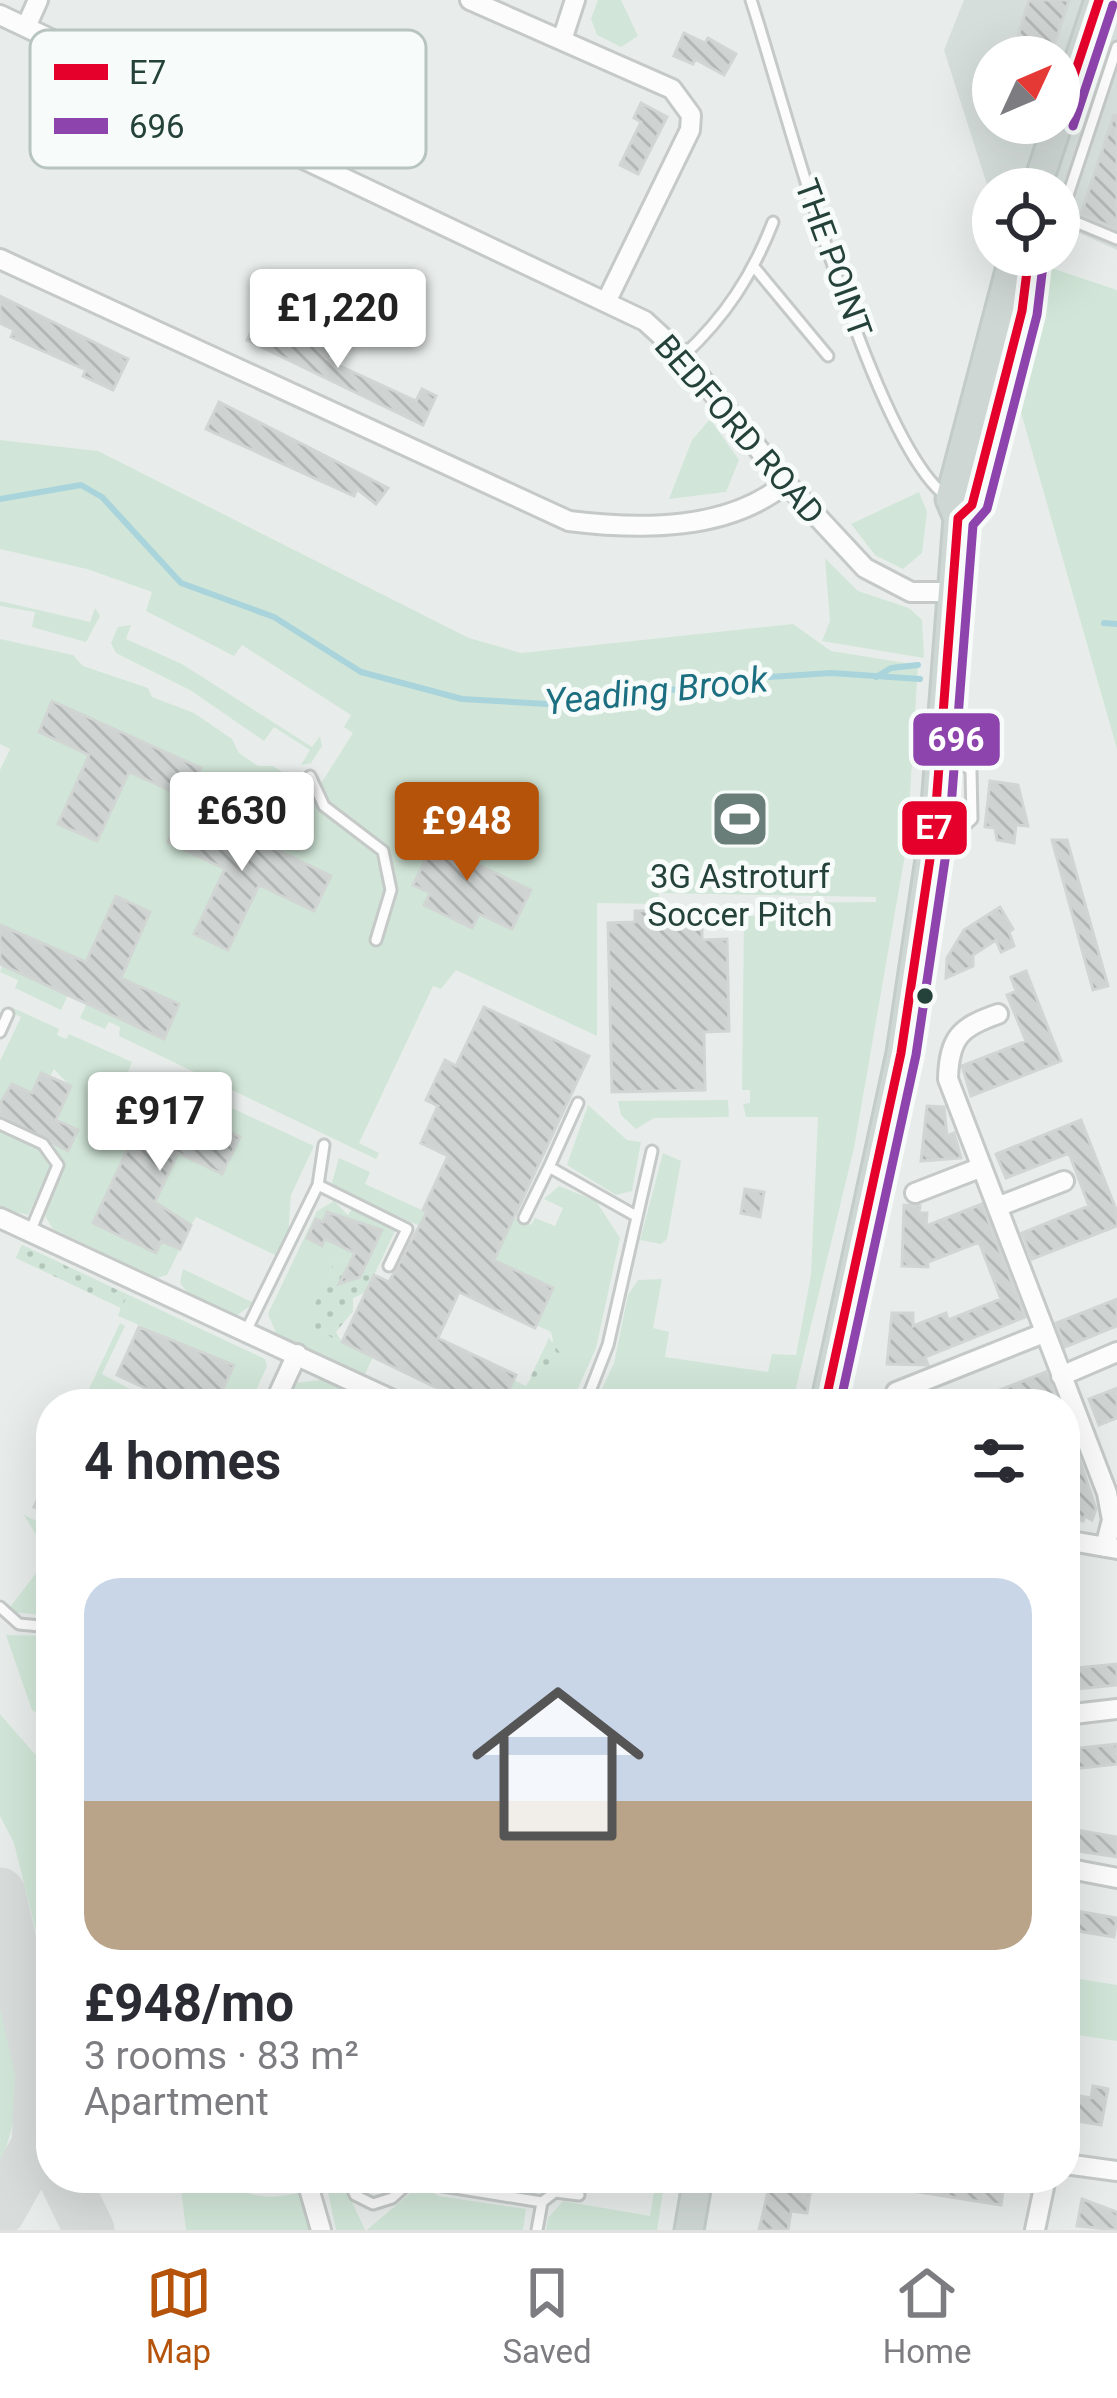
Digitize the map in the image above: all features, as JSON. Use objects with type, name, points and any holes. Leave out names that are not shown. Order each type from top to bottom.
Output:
[{"type":"main road","points":[[1080,60],[1100,0]]},
{"type":"main road","points":[[828,1389],[902,1053],[934,832],[954,592],[954,509],[1009,276]]},
{"type":"main road","points":[[954,509],[972,506],[1022,311],[1026,276]]},
{"type":"main road","points":[[689,2230],[695,2193]]},
{"type":"street","points":[[26,27],[38,0]]},
{"type":"street","points":[[470,0],[671,89],[692,115],[690,130],[607,300]]},
{"type":"street","points":[[562,40],[575,0]]},
{"type":"street","name":"BEDFORD ROAD","points":[[0,15],[32,30]]},
{"type":"street","name":"BEDFORD ROAD","points":[[326,168],[645,321],[682,356],[786,483],[865,568],[911,592],[954,592]]},
{"type":"street","points":[[0,259],[569,521],[606,526],[696,522],[744,511],[786,483]]},
{"type":"street","points":[[998,1013],[957,1033],[949,1047],[948,1079],[1066,1389]]},
{"type":"street","points":[[915,1193],[982,1167]]},
{"type":"street","points":[[997,1207],[1064,1181]]},
{"type":"street","points":[[0,1218],[370,1389]]},
{"type":"street","points":[[904,1389],[1044,1333]]},
{"type":"street","points":[[1061,1376],[1117,1352]]},
{"type":"street","points":[[281,1389],[297,1354]]},
{"type":"street","points":[[1080,1424],[1107,1493],[1112,1520],[1111,1548],[1080,1543]]},
{"type":"street","points":[[1080,1713],[1117,1709]]},
{"type":"street","points":[[1080,1871],[1117,1877]]},
{"type":"street","points":[[1080,2166],[1117,2171]]},
{"type":"street","points":[[310,2193],[321,2230]]},
{"type":"street","points":[[1035,2230],[1043,2193]]},
{"type":"lane","name":"THE POINT","points":[[751,0],[806,188],[881,388],[922,470],[954,509]]},
{"type":"lane","points":[[1076,168],[1117,47]]},
{"type":"lane","points":[[682,356],[723,318],[755,268],[773,222]]},
{"type":"lane","points":[[1080,224],[1117,239]]},
{"type":"lane","points":[[755,268],[827,356]]},
{"type":"lane","points":[[310,776],[324,806],[383,850],[391,890],[376,940]]},
{"type":"lane","points":[[0,1032],[8,1015]]},
{"type":"lane","points":[[524,1218],[578,1103]]},
{"type":"lane","points":[[0,1124],[43,1144],[58,1165],[30,1232]]},
{"type":"lane","points":[[246,1330],[318,1185],[324,1145]]},
{"type":"lane","points":[[591,1389],[608,1346],[652,1151]]},
{"type":"lane","points":[[549,1167],[636,1216]]},
{"type":"lane","points":[[318,1185],[407,1229],[389,1266]]},
{"type":"lane","points":[[625,1267],[641,1264]]},
{"type":"lane","points":[[0,1607],[19,1624],[36,1626]]},
{"type":"lane","points":[[354,2193],[373,2204],[398,2193]]},
{"type":"lane","points":[[486,2193],[542,2202]]},
{"type":"lane","points":[[537,2230],[542,2202],[554,2193]]},
{"type":"lane","points":[[563,2193],[578,2195]]},
{"type":"shaded area","points":[[964,0],[1117,0],[1117,250],[1080,233],[1080,168],[982,168],[974,144],[1080,144],[1080,36],[972,36],[972,138],[944,50]]},
{"type":"green space","points":[[598,0],[621,0],[638,36],[621,47],[597,35],[591,19]]},
{"type":"green space","points":[[1043,276],[1075,276],[1117,290],[1117,749],[1020,409]]},
{"type":"green space","points":[[710,419],[739,460],[726,492],[669,499],[692,440]]},
{"type":"green space","points":[[0,440],[98,451],[469,638],[521,653],[793,624],[831,651],[918,665],[907,843],[854,1148],[796,1389],[602,1389],[614,1363],[628,1295],[638,1280],[662,1279],[653,1328],[669,1332],[665,1357],[768,1372],[772,1354],[796,1355],[811,1275],[818,1117],[746,1117],[743,1104],[750,1103],[750,1090],[742,1090],[744,916],[774,916],[773,903],[876,902],[876,897],[659,893],[659,904],[597,903],[597,1036],[456,970],[441,989],[433,986],[359,1143],[379,1153],[376,1159],[119,1036],[120,1027],[109,1022],[105,1029],[80,1018],[87,1003],[164,1038],[179,1004],[121,978],[150,911],[115,896],[86,962],[29,937],[15,971],[68,995],[61,1010],[15,988],[18,980],[0,972],[15,932],[0,925],[0,770],[10,749],[0,744],[0,639],[73,655],[83,666],[148,688],[152,697],[194,713],[232,739],[239,753],[258,766],[273,766],[315,793],[353,733],[344,727],[351,715],[242,645],[234,656],[146,611],[152,592],[87,569],[0,549]],"holes":[[[52,701],[200,768],[187,798],[129,772],[98,841],[59,823],[89,755],[39,732]],[[185,807],[331,876],[314,911],[259,885],[228,949],[195,933],[225,869],[169,842]],[[442,826],[480,844],[472,862],[531,891],[512,929],[479,914],[472,928],[425,905],[430,893],[414,884]]]},
{"type":"green space","points":[[919,492],[927,512],[922,553],[903,569],[875,555],[851,524]]},
{"type":"green space","points":[[825,558],[858,591],[909,608],[922,620],[924,658],[822,641],[830,621]]},
{"type":"green space","points":[[0,601],[90,622],[95,608],[100,616],[86,642],[32,627],[35,612],[0,606]]},
{"type":"green space","points":[[131,625],[126,639],[182,664],[312,747],[320,736],[322,746],[311,763],[301,765],[310,750],[274,727],[264,741],[190,690],[116,653],[111,643],[118,627]]},
{"type":"green space","points":[[9,1006],[59,1029],[57,1035],[66,1039],[69,1034],[132,1062],[128,1072],[160,1086],[165,1077],[314,1146],[291,1195],[288,1236],[277,1256],[196,1217],[191,1225],[155,1202],[178,1153],[222,1174],[239,1137],[153,1096],[93,1222],[155,1252],[161,1241],[180,1249],[167,1275],[157,1278],[53,1229],[45,1216],[64,1168],[52,1143],[68,1151],[77,1130],[56,1120],[71,1087],[54,1069],[50,1076],[41,1073],[26,1106],[29,1092],[13,1084],[0,1103],[0,1061],[21,1017],[7,1010]]},
{"type":"green space","points":[[728,1100],[729,1117],[654,1118],[636,1129],[621,1115],[618,1101]]},
{"type":"green space","points":[[588,1105],[627,1140],[641,1142],[632,1191],[616,1195],[567,1165]]},
{"type":"green space","points":[[0,1128],[43,1148],[52,1163],[28,1215],[0,1208]]},
{"type":"green space","points":[[663,1153],[681,1161],[667,1239],[661,1244],[640,1240]]},
{"type":"green space","points":[[339,1158],[370,1172],[365,1184],[426,1212],[420,1226],[331,1186]]},
{"type":"green space","points":[[559,1186],[596,1201],[620,1238],[596,1348],[578,1389],[510,1389],[514,1380],[526,1386],[553,1341],[551,1332],[536,1325],[553,1288],[482,1254],[514,1218],[531,1225],[535,1218],[555,1226],[563,1208],[544,1199]]},
{"type":"green space","points":[[334,1201],[348,1215],[352,1209],[396,1229],[374,1275],[337,1257],[306,1325],[373,1357],[365,1374],[276,1333],[268,1314],[317,1211]]},
{"type":"green space","points":[[22,1245],[265,1359],[267,1366],[257,1389],[223,1389],[233,1365],[118,1316],[121,1307],[16,1258]]},
{"type":"green space","points":[[22,1245],[128,1295],[121,1308],[16,1258]]},
{"type":"green space","points":[[337,1257],[374,1275],[366,1292],[353,1298],[353,1311],[336,1332],[342,1342],[305,1325]]},
{"type":"green space","points":[[183,1269],[254,1303],[236,1316],[187,1292],[180,1283]]},
{"type":"green space","points":[[120,1323],[125,1326],[102,1374],[130,1389],[89,1389]]},
{"type":"green space","points":[[549,1338],[561,1354],[559,1368],[548,1379],[530,1378]]},
{"type":"green space","points":[[330,1379],[351,1389],[291,1389],[294,1383]]},
{"type":"green space","points":[[36,1573],[36,1614],[13,1612],[11,1606]]},
{"type":"green space","points":[[6,1635],[36,1636],[36,1713]]},
{"type":"green space","points":[[0,1714],[36,1756],[36,1932],[14,1843],[0,1816]]},
{"type":"green space","points":[[1080,1979],[1117,1985],[1117,2041],[1080,2035]]},
{"type":"green space","points":[[0,1999],[11,2044],[16,2099],[0,2164]]},
{"type":"green space","points":[[182,2193],[265,2197],[302,2193],[311,2230],[186,2230]]},
{"type":"green space","points":[[328,2193],[348,2193],[365,2230],[336,2230]]},
{"type":"green space","points":[[410,2193],[526,2209],[523,2230],[367,2230]]},
{"type":"green space","points":[[654,2193],[663,2193],[657,2230],[546,2230],[548,2218],[563,2201],[650,2216]]},
{"type":"building","points":[[1029,0],[1069,0],[1057,36],[1018,36]]},
{"type":"building","points":[[684,33],[705,43],[708,38],[736,54],[724,75],[695,59],[693,64],[674,56]]},
{"type":"building","points":[[641,103],[667,117],[638,174],[620,165],[641,122],[634,118]]},
{"type":"building","points":[[1117,116],[1117,229],[1081,214]]},
{"type":"building","points":[[0,296],[128,359],[113,390],[83,376],[86,370],[11,337],[14,330],[0,323]]},
{"type":"building","points":[[256,322],[271,329],[274,323],[331,352],[327,359],[416,401],[422,389],[436,396],[423,425],[247,340]]},
{"type":"building","points":[[219,402],[388,488],[376,504],[357,489],[354,496],[206,429]]},
{"type":"building","points":[[52,701],[201,768],[187,798],[129,772],[97,841],[58,824],[89,755],[39,732]]},
{"type":"building","points":[[990,781],[1018,785],[1028,826],[1016,825],[1014,843],[997,840],[995,828],[985,827]]},
{"type":"building","points":[[185,806],[331,876],[314,911],[259,885],[228,950],[194,934],[225,869],[168,842]]},
{"type":"building","points":[[442,826],[480,844],[472,862],[531,890],[512,929],[479,914],[472,928],[424,905],[430,893],[413,885]]},
{"type":"building","points":[[1052,840],[1067,840],[1108,986],[1093,990]]},
{"type":"building","points":[[116,896],[150,912],[121,978],[179,1004],[164,1039],[0,964],[0,925],[86,962]]},
{"type":"building","points":[[1000,907],[1013,929],[1009,932],[1014,946],[1001,952],[996,940],[973,955],[973,966],[946,978],[947,958],[964,930]]},
{"type":"building","points":[[702,910],[702,940],[727,939],[729,1031],[704,1032],[705,1090],[612,1092],[608,923],[635,922],[635,911]]},
{"type":"building","points":[[1026,971],[1061,1061],[971,1096],[962,1066],[1026,1041],[1007,995],[1016,991],[1011,977]]},
{"type":"building","points":[[484,1007],[589,1056],[494,1260],[553,1288],[535,1328],[459,1292],[438,1338],[516,1375],[509,1389],[439,1389],[342,1342],[374,1275],[389,1282],[427,1212],[423,1210],[448,1156],[421,1143],[438,1106],[426,1100],[445,1060],[456,1066]]},
{"type":"building","points":[[41,1073],[71,1086],[56,1120],[78,1130],[68,1151],[0,1115],[0,1103],[12,1084],[32,1093]]},
{"type":"building","points":[[153,1095],[240,1137],[222,1174],[178,1153],[155,1202],[191,1225],[180,1249],[161,1241],[156,1253],[93,1223]]},
{"type":"building","points":[[927,1106],[944,1107],[947,1136],[954,1133],[961,1158],[921,1161]]},
{"type":"building","points":[[1081,1120],[1117,1212],[1117,1226],[1032,1259],[1022,1233],[1089,1206],[1069,1153],[1006,1178],[996,1154]]},
{"type":"building","points":[[745,1189],[764,1192],[760,1217],[741,1213]]},
{"type":"building","points":[[982,1204],[1025,1317],[925,1357],[928,1365],[887,1364],[892,1313],[913,1313],[913,1326],[946,1313],[948,1320],[1001,1299],[979,1242],[928,1262],[928,1267],[902,1266],[904,1205],[920,1206],[919,1213],[927,1213],[926,1226]]},
{"type":"building","points":[[327,1212],[382,1230],[360,1277],[339,1284],[355,1253],[325,1239],[322,1246],[307,1238],[316,1219],[323,1222]]},
{"type":"building","points":[[1117,1299],[1117,1326],[1065,1347],[1056,1323]]},
{"type":"building","points":[[139,1327],[234,1365],[223,1389],[147,1389],[117,1375]]},
{"type":"building","points":[[1046,1372],[1052,1389],[1002,1389]]},
{"type":"building","points":[[1117,1388],[1117,1418],[1099,1425],[1089,1399]]},
{"type":"building","points":[[1080,1461],[1096,1509],[1092,1520],[1085,1516],[1083,1521]]},
{"type":"building","points":[[1117,1664],[1117,1685],[1080,1689],[1080,1668]]},
{"type":"building","points":[[1117,1744],[1117,1764],[1080,1768],[1080,1748]]},
{"type":"building","points":[[1080,1831],[1117,1837],[1117,1857],[1080,1851]]},
{"type":"building","points":[[1080,1912],[1117,1918],[1114,1937],[1080,1931]]},
{"type":"building","points":[[1093,2086],[1108,2089],[1101,2125],[1080,2122],[1080,2096],[1091,2098]]},
{"type":"building","points":[[768,2193],[810,2194],[807,2213],[791,2211],[788,2230],[759,2230]]},
{"type":"building","points":[[925,2193],[1003,2193],[1001,2205]]},
{"type":"building","points":[[1082,2199],[1117,2212],[1117,2230],[1077,2226]]},
{"type":"waterway","name":"Yeading Brook","points":[[0,499],[81,485],[102,497],[181,583],[274,617],[361,672],[462,699],[564,705],[756,678],[831,673],[920,679]]},
{"type":"waterway","name":"Yeading Brook","points":[[1104,623],[1117,624]]},
{"type":"waterway","name":"Yeading Brook","points":[[876,677],[891,668],[918,665]]},
{"type":"taxiway","points":[[0,1893],[36,2052]]},
{"type":"taxiway","points":[[0,2211],[36,2147]]},
{"type":"taxiway","points":[[71,2193],[89,2230]]},
{"type":"transit line","name":"E7","points":[[1080,57],[1099,0]]},
{"type":"transit line","name":"696","points":[[1080,105],[1113,5]]},
{"type":"transit line","name":"E7","points":[[828,1389],[901,1053],[934,832],[958,518],[972,505],[1022,311],[1026,276]]},
{"type":"transit line","name":"696","points":[[843,1389],[916,1055],[949,833],[973,525],[987,509],[1037,315],[1042,276]]},
{"type":"place","name":"3G Astroturf Soccer Pitch","points":[[740,819]]}]
